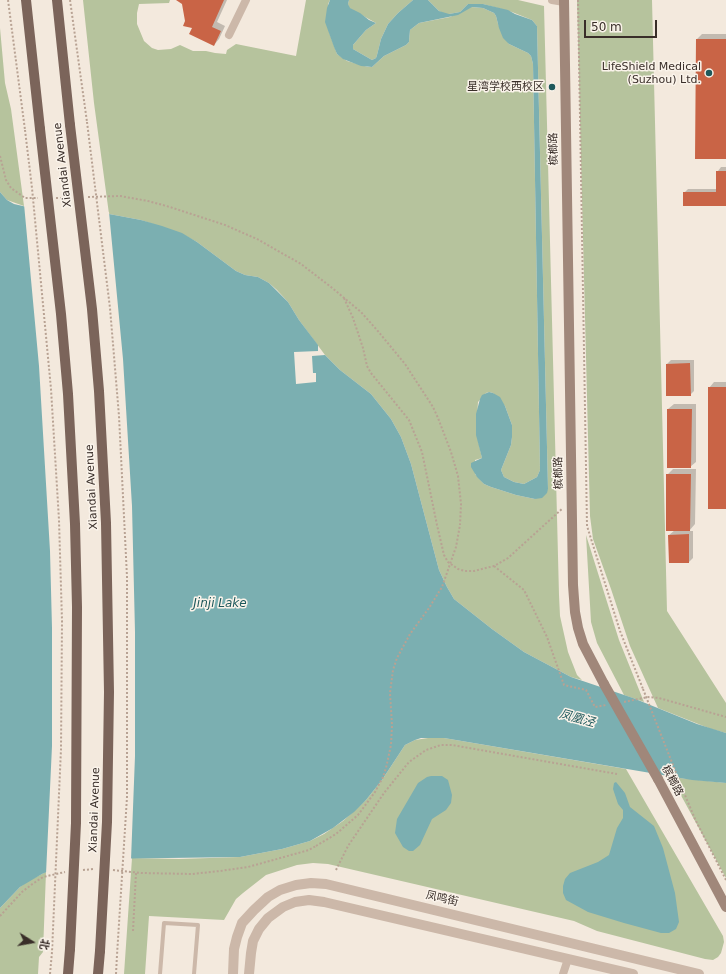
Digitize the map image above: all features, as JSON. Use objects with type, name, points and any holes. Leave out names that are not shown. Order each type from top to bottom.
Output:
[{"type":"main road","name":"Xiandai Avenue","points":[[26,0],[61,314],[68,394],[75,524],[77,608],[76,808],[68,974]]},
{"type":"main road","name":"Xiandai Avenue","points":[[57,0],[92,309],[99,391],[106,523],[109,700],[107,822],[98,974]]},
{"type":"main road","name":"槟榔路","points":[[564,1],[573,585],[576,617],[583,644],[658,779],[726,907]]},
{"type":"street","points":[[228,35],[246,0]]},
{"type":"street","points":[[552,0],[564,1]]},
{"type":"street","name":"凤鸣街","points":[[233,974],[234,949],[242,923],[268,897],[280,890],[296,885],[311,883],[326,884],[420,906],[699,974]]},
{"type":"street","points":[[249,974],[253,941],[259,929],[268,918],[283,907],[295,902],[309,900],[324,902],[633,974]]},
{"type":"street","points":[[563,974],[568,959]]},
{"type":"lane","points":[[160,974],[164,922],[198,925],[194,974]]},
{"type":"path","points":[[8,0],[32,188],[51,389],[59,520],[62,621],[61,749],[50,974]]},
{"type":"path","points":[[70,0],[92,153],[111,316],[119,416],[127,577],[127,797],[116,974]]},
{"type":"path","points":[[578,0],[587,526],[620,631],[682,788],[726,880]]},
{"type":"path","points":[[0,156],[6,180],[11,188],[25,198],[41,198]]},
{"type":"path","points":[[87,197],[120,196],[148,201],[225,225],[257,239],[301,264],[344,298],[365,316],[399,356],[433,408],[455,464],[460,495],[460,525],[456,547],[442,587],[400,650],[393,670],[390,693],[392,725],[391,745],[386,768],[375,792],[358,815],[336,834],[309,850],[255,865],[192,874],[136,873],[108,869]]},
{"type":"path","points":[[49,198],[72,198]]},
{"type":"path","points":[[344,298],[354,318],[367,366],[371,373],[410,420],[422,452],[444,555],[448,562],[466,571],[474,571],[494,566],[508,558],[572,501]]},
{"type":"path","points":[[494,566],[524,590],[546,637],[564,685],[586,690],[595,708],[609,705]]},
{"type":"path","points":[[622,702],[648,697],[659,698],[726,717]]},
{"type":"path","points":[[336,870],[348,846],[384,793],[409,762],[426,750],[441,745],[452,745],[618,774]]},
{"type":"path","points":[[81,870],[100,869]]},
{"type":"path","points":[[0,916],[30,885],[43,877],[68,871]]},
{"type":"path","points":[[132,931],[136,873]]},
{"type":"green space","points":[[83,0],[170,0],[169,3],[139,4],[137,24],[144,41],[152,48],[158,50],[171,49],[180,45],[193,51],[226,54],[227,50],[236,44],[296,56],[306,0],[330,0],[328,4],[329,32],[337,54],[347,61],[368,67],[372,67],[384,56],[406,45],[409,42],[410,30],[419,23],[450,17],[471,7],[483,8],[494,13],[509,44],[528,53],[531,56],[533,64],[540,470],[537,477],[524,484],[514,482],[504,477],[501,470],[511,445],[512,425],[505,406],[493,393],[489,392],[486,393],[478,402],[476,431],[482,458],[475,460],[475,474],[484,484],[491,487],[535,499],[548,489],[537,26],[532,20],[512,12],[483,4],[468,4],[460,12],[445,14],[439,11],[428,0],[518,0],[544,6],[560,616],[568,652],[577,675],[582,680],[571,677],[524,652],[454,599],[439,570],[411,464],[401,437],[391,419],[371,394],[340,370],[325,355],[299,320],[288,302],[277,290],[269,283],[258,277],[245,275],[236,271],[197,242],[182,234],[141,220],[109,214],[94,103]]},
{"type":"green space","points":[[349,0],[413,0],[388,24],[381,39],[376,58],[372,60],[353,49],[353,45],[366,30],[376,23],[349,8]]},
{"type":"green space","points":[[577,0],[652,0],[667,611],[726,703],[726,733],[711,729],[658,708],[630,646],[593,539],[590,516]]},
{"type":"green space","points":[[0,28],[5,83],[11,109],[24,206],[7,200],[0,192]]},
{"type":"green space","points":[[586,535],[619,640],[644,702],[624,695],[597,643],[591,622]]},
{"type":"green space","points":[[444,738],[626,769],[723,936],[724,942],[721,953],[713,960],[705,959],[597,931],[574,921],[328,864],[313,863],[297,865],[266,875],[236,899],[224,920],[149,916],[145,974],[124,974],[132,858],[179,859],[240,857],[282,849],[310,841],[324,834],[343,821],[366,800],[382,780],[405,745],[415,740]]},
{"type":"green space","points":[[671,777],[726,783],[726,878]]},
{"type":"green space","points":[[46,872],[43,952],[39,957],[38,974],[0,974],[0,908],[20,887]]},
{"type":"water","points":[[330,0],[349,0],[348,4],[350,8],[376,23],[366,30],[353,45],[353,49],[372,60],[376,58],[381,39],[388,24],[413,0],[428,0],[439,11],[449,14],[460,12],[468,4],[483,4],[508,10],[532,20],[537,26],[548,489],[547,493],[542,498],[535,499],[516,495],[484,484],[477,477],[471,467],[471,463],[482,458],[476,435],[476,414],[482,395],[489,392],[500,397],[512,425],[511,445],[501,470],[504,477],[514,482],[524,484],[537,477],[540,470],[533,64],[531,56],[509,44],[503,38],[494,13],[483,8],[472,7],[458,15],[419,23],[410,30],[409,42],[406,45],[384,56],[372,67],[361,66],[343,59],[337,54],[325,22]]},
{"type":"water","name":"Jinji Lake","points":[[0,192],[7,200],[14,204],[27,207],[109,214],[141,220],[162,226],[182,233],[197,242],[236,271],[245,275],[258,277],[269,283],[288,302],[299,320],[318,345],[318,351],[294,352],[296,384],[316,382],[316,373],[313,373],[312,356],[325,355],[340,370],[371,394],[391,419],[401,437],[411,464],[439,570],[454,599],[524,652],[571,677],[633,698],[697,724],[726,733],[726,783],[692,780],[444,738],[421,738],[405,745],[382,780],[354,812],[333,828],[310,841],[282,849],[240,857],[95,859],[56,868],[42,874],[20,887],[0,908]]},
{"type":"water","points":[[431,776],[442,776],[448,780],[452,795],[451,803],[446,810],[432,819],[420,845],[413,851],[409,851],[403,847],[395,833],[397,819],[418,783]]},
{"type":"water","points":[[616,782],[625,793],[630,807],[654,826],[663,848],[675,893],[679,922],[676,929],[669,933],[661,933],[588,912],[566,900],[563,893],[565,879],[570,873],[598,862],[609,855],[617,828],[623,818],[623,810],[618,804],[613,789],[614,783]]},
{"type":"pier","points":[[24,204],[109,212],[123,359],[132,506],[135,632],[135,756],[131,860],[83,863],[46,874],[52,746],[52,628],[50,551],[39,366]]},
{"type":"building","points":[[176,0],[224,0],[212,27],[221,31],[214,46],[189,34],[192,28],[183,26],[185,21],[182,4]]},
{"type":"building","points":[[696,39],[726,39],[726,159],[695,159]]},
{"type":"building","points":[[716,171],[726,171],[726,206],[683,206],[683,192],[716,192]]},
{"type":"building","points":[[690,363],[691,396],[666,396],[666,364]]},
{"type":"building","points":[[708,387],[726,387],[726,509],[708,509]]},
{"type":"building","points":[[667,409],[692,409],[691,468],[667,468]]},
{"type":"building","points":[[666,474],[691,474],[690,531],[666,531]]},
{"type":"building","points":[[689,534],[689,563],[669,563],[668,535]]},
{"type":"place","name":"LifeShield Medical (Suzhou) Ltd.","points":[[709,73]]},
{"type":"place","name":"星湾学校西校区","points":[[552,87]]},
{"type":"water label","name":"凤凰泾","points":[[577,719]]}]
